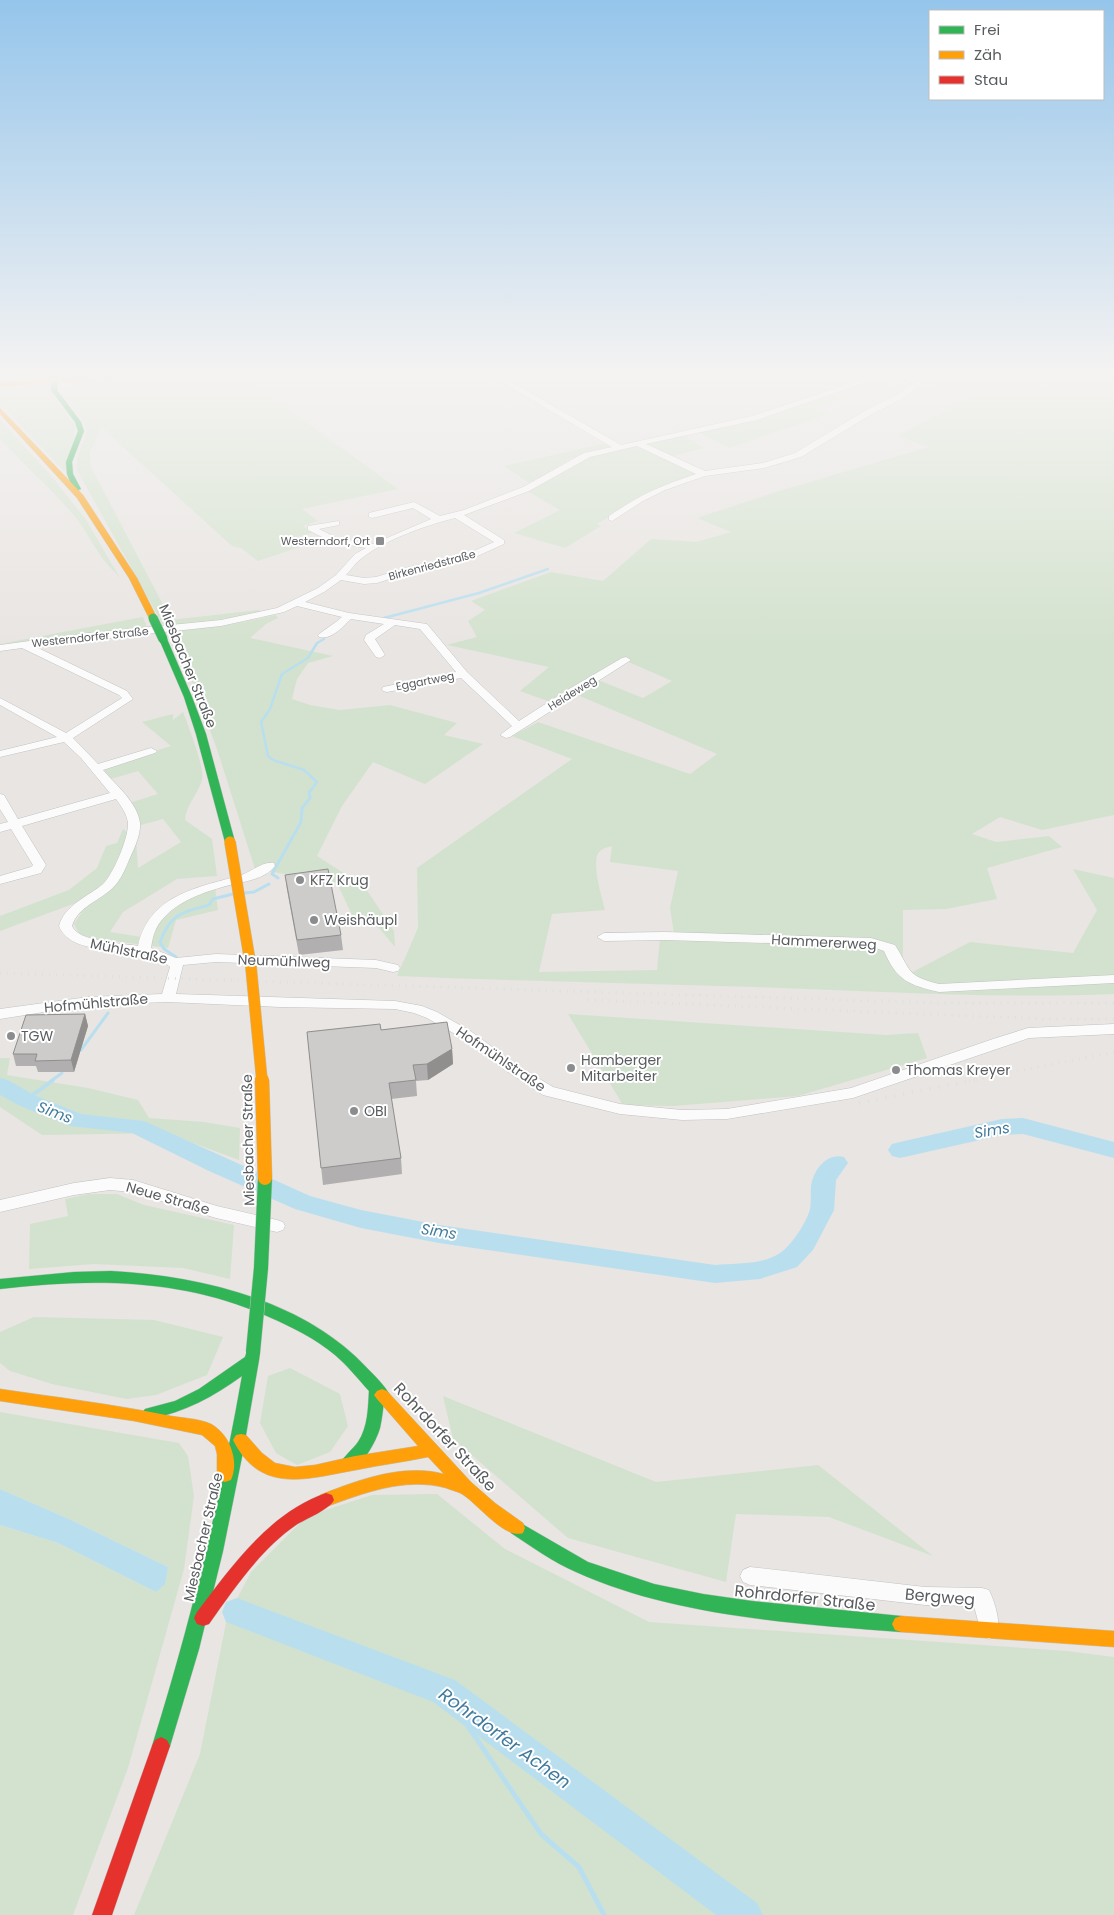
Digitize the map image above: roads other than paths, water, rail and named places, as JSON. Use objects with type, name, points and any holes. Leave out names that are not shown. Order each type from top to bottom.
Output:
[{"type":"main road","name":"Miesbacher Straße","points":[[52,466],[80,497],[133,578],[188,697],[200,734],[230,842],[240,892],[252,968],[260,1038],[265,1126],[260,1284],[253,1356],[241,1440],[199,1623],[150,1786],[102,1915]]},
{"type":"main road","points":[[69,466],[70,474],[80,497]]},
{"type":"main road","name":"Rohrdorfer Straße","points":[[0,1284],[55,1277],[97,1275],[142,1277],[210,1288],[272,1310],[324,1339],[344,1355],[377,1388],[431,1458],[489,1508],[548,1548],[583,1567],[626,1584],[668,1596],[719,1605],[857,1621],[1114,1638]]},
{"type":"main road","points":[[134,1415],[182,1407],[208,1394],[253,1356]]},
{"type":"main road","points":[[348,1464],[366,1447],[375,1430],[377,1388]]},
{"type":"main road","points":[[0,1395],[134,1415],[206,1429],[214,1433],[222,1442],[226,1454],[225,1477],[215,1524],[218,1545]]},
{"type":"main road","points":[[241,1440],[257,1462],[286,1473],[331,1470],[348,1464],[431,1458]]},
{"type":"main road","points":[[400,1478],[431,1458]]},
{"type":"main road","points":[[199,1623],[246,1562],[268,1537],[290,1519],[312,1506],[335,1496],[400,1478],[432,1479],[465,1487]]},
{"type":"street","name":"Westerndorfer Straße","points":[[0,648],[21,644],[221,623],[273,612],[298,603],[339,577],[358,556],[403,532],[438,518],[457,515],[534,486],[566,466]]},
{"type":"street","points":[[687,466],[704,474]]},
{"type":"street","points":[[612,518],[662,488],[704,474],[759,466]]},
{"type":"street","points":[[372,515],[414,505],[438,518]]},
{"type":"street","name":"Birkenriedstraße","points":[[339,577],[364,582],[377,580],[412,569],[470,556],[502,542],[457,515]]},
{"type":"street","points":[[336,523],[311,528],[330,540],[342,543],[358,542],[374,547]]},
{"type":"street","points":[[298,603],[349,616],[423,626],[463,674],[519,726]]},
{"type":"street","points":[[323,634],[330,633],[349,616]]},
{"type":"street","points":[[380,655],[369,640],[370,637],[393,622]]},
{"type":"street","points":[[0,754],[66,738],[128,699],[124,692],[21,644]]},
{"type":"street","name":"Heideweg","points":[[506,736],[626,660]]},
{"type":"street","name":"Eggartweg","points":[[387,688],[463,674]]},
{"type":"street","name":"Mühlstraße","points":[[0,701],[66,738],[96,768],[127,806],[134,824],[134,834],[110,885],[72,913],[65,927],[68,932],[80,940],[170,958],[177,966],[168,998]]},
{"type":"street","points":[[96,768],[152,751]]},
{"type":"street","points":[[0,828],[118,795]]},
{"type":"street","points":[[0,880],[36,870],[40,865],[1,802]]},
{"type":"street","points":[[143,952],[149,930],[165,910],[173,904],[215,884],[254,875],[269,866]]},
{"type":"street","name":"Hammererweg","points":[[604,937],[665,936],[871,942],[883,944],[890,948],[898,967],[905,976],[919,984],[939,988],[1114,979]]},
{"type":"street","name":"Neumühlweg","points":[[175,962],[216,958],[376,964],[393,968]]},
{"type":"street","name":"Hofmühlstraße","points":[[0,1014],[88,1002],[168,998],[395,1005],[432,1014],[467,1035],[510,1068],[548,1091],[620,1110],[664,1114],[727,1114],[854,1093],[1028,1033],[1114,1029]]},
{"type":"street","name":"Neue Straße","points":[[0,1206],[74,1189],[110,1184],[133,1186],[216,1212],[277,1226]]},
{"type":"street","name":"Bergweg","points":[[750,1576],[925,1596],[982,1597],[989,1629]]},
{"type":"water","points":[[0,1489],[69,1519],[168,1567],[165,1584],[156,1592],[58,1543],[0,1525]]},
{"type":"waterway","points":[[384,618],[479,593],[548,569]]},
{"type":"waterway","points":[[311,790],[317,782],[304,770],[273,760],[268,756],[261,722],[270,709],[282,674],[308,658],[317,643],[324,639]]},
{"type":"waterway","points":[[278,878],[272,874],[301,822],[302,808],[310,798],[309,792],[311,790]]},
{"type":"waterway","points":[[244,893],[254,892],[269,884]]},
{"type":"waterway","points":[[176,957],[164,949],[160,942],[168,925],[184,912],[209,905],[213,899],[233,894]]},
{"type":"waterway","points":[[81,1050],[108,1013]]},
{"type":"waterway","points":[[51,1081],[62,1073]]},
{"type":"waterway","points":[[26,1100],[53,1080]]},
{"type":"waterway","name":"Sims","points":[[0,1085],[26,1100],[78,1121],[136,1126],[217,1165],[303,1203],[361,1219],[439,1234],[715,1274],[760,1270],[788,1260],[804,1244],[822,1210],[824,1179],[836,1163]]},
{"type":"waterway","name":"Sims","points":[[900,1150],[1002,1127],[1023,1126],[1114,1150]]},
{"type":"waterway","name":"Rohrdorfer Achen","points":[[237,1612],[444,1691],[745,1915]]},
{"type":"waterway","points":[[444,1691],[541,1834],[579,1867],[604,1915]]},
{"type":"railway","points":[[0,973],[941,1003],[1114,1003]]},
{"type":"railway","points":[[588,1000],[1045,1019],[1114,1019]]},
{"type":"railway","points":[[969,1081],[1114,1052]]},
{"type":"railway","points":[[859,1103],[975,1080]]},
{"type":"place","name":"Westerndorf, Ort","points":[[380,541]]},
{"type":"place","name":"KFZ Krug","points":[[300,880]]},
{"type":"place","name":"Weishäupl","points":[[314,920]]},
{"type":"place","name":"TGW","points":[[11,1036]]},
{"type":"place","name":"Hamberger Mitarbeiter","points":[[571,1068]]},
{"type":"place","name":"Thomas Kreyer","points":[[896,1070]]},
{"type":"place","name":"OBI","points":[[354,1111]]}]
